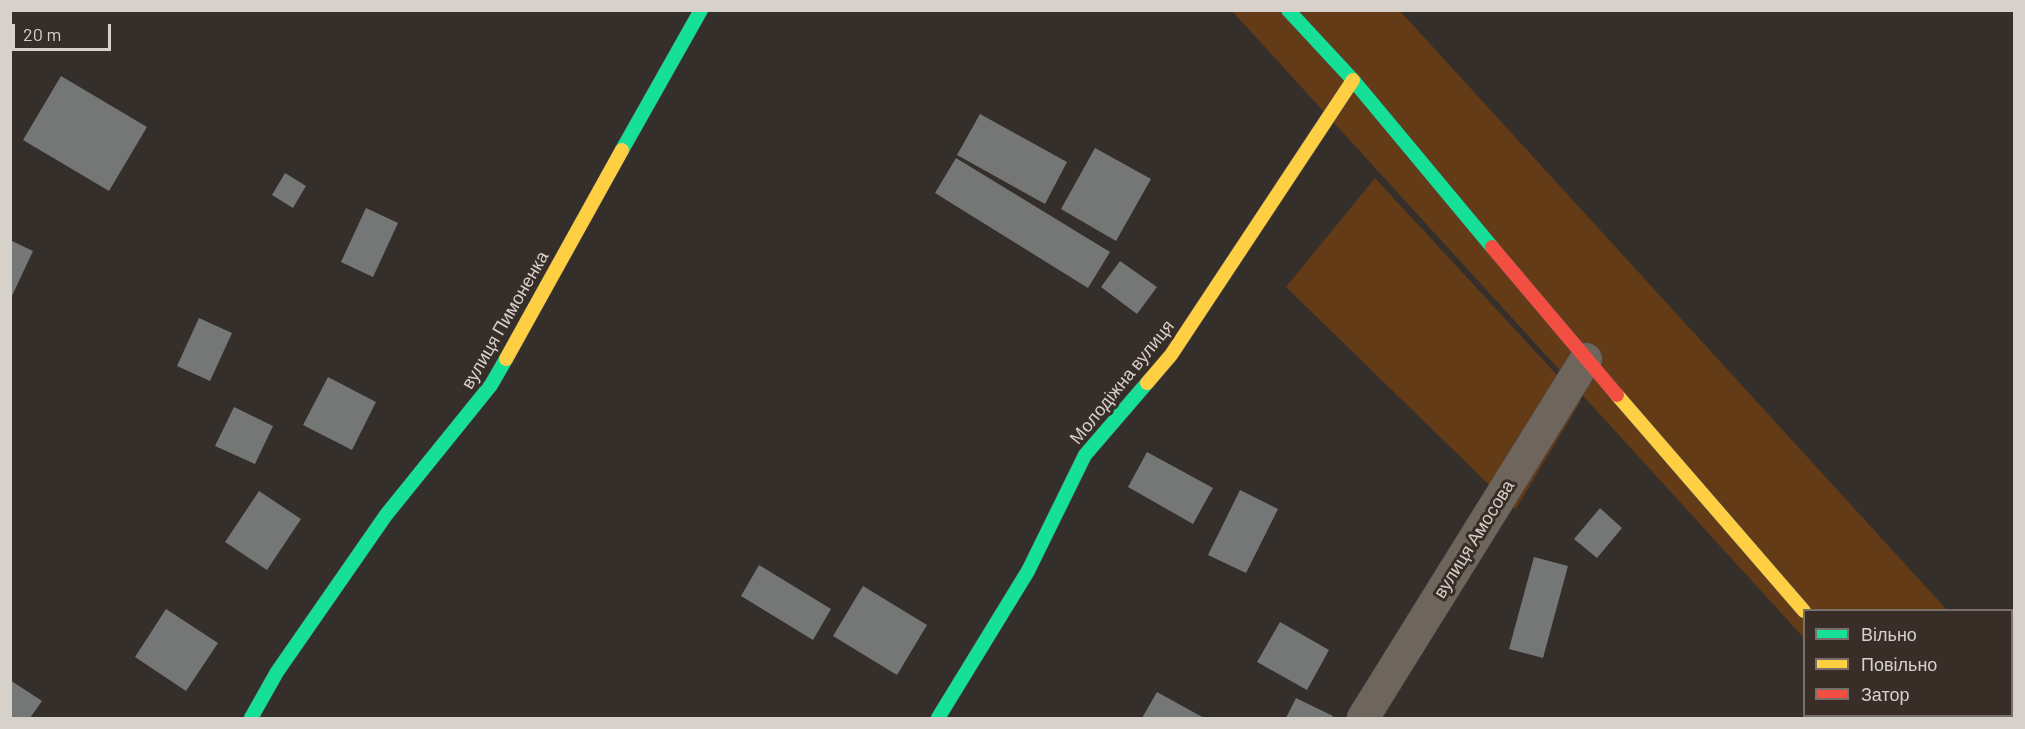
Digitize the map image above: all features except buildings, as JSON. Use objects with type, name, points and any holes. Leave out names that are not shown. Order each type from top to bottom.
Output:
[{"type":"street","name":"вулиця Пимоненка","points":[[251,718],[277,672],[386,515],[491,385],[701,10]]},
{"type":"street","points":[[1288,10],[1353,80],[1586,359],[1803,610]]},
{"type":"street","name":"Молодіжна вулиця","points":[[938,718],[1028,570],[1085,455],[1171,355],[1353,80]]},
{"type":"street","name":"вулиця Амосова","points":[[1363,718],[1586,359]]},
{"type":"shaded area","points":[[1232,11],[1400,11],[1946,609],[1803,609],[1803,637]]},
{"type":"shaded area","points":[[1375,178],[1581,401],[1515,510],[1286,287]]},
{"type":"shaded area","points":[[2013,682],[2014,684],[2014,718],[1877,718],[2013,717]]},
{"type":"traffic: fast","points":[[622,150],[701,10]]},
{"type":"traffic: fast","points":[[1288,10],[1353,80],[1492,247]]},
{"type":"traffic: fast","points":[[251,718],[277,672],[386,515],[491,385],[506,359]]},
{"type":"traffic: fast","points":[[938,718],[1028,571],[1085,455],[1147,383]]},
{"type":"traffic: slow","points":[[1147,383],[1171,355],[1353,80]]},
{"type":"traffic: slow","points":[[506,359],[622,150]]},
{"type":"traffic: slow","points":[[1617,395],[1803,610]]},
{"type":"traffic: jam","points":[[1492,247],[1617,395]]}]
